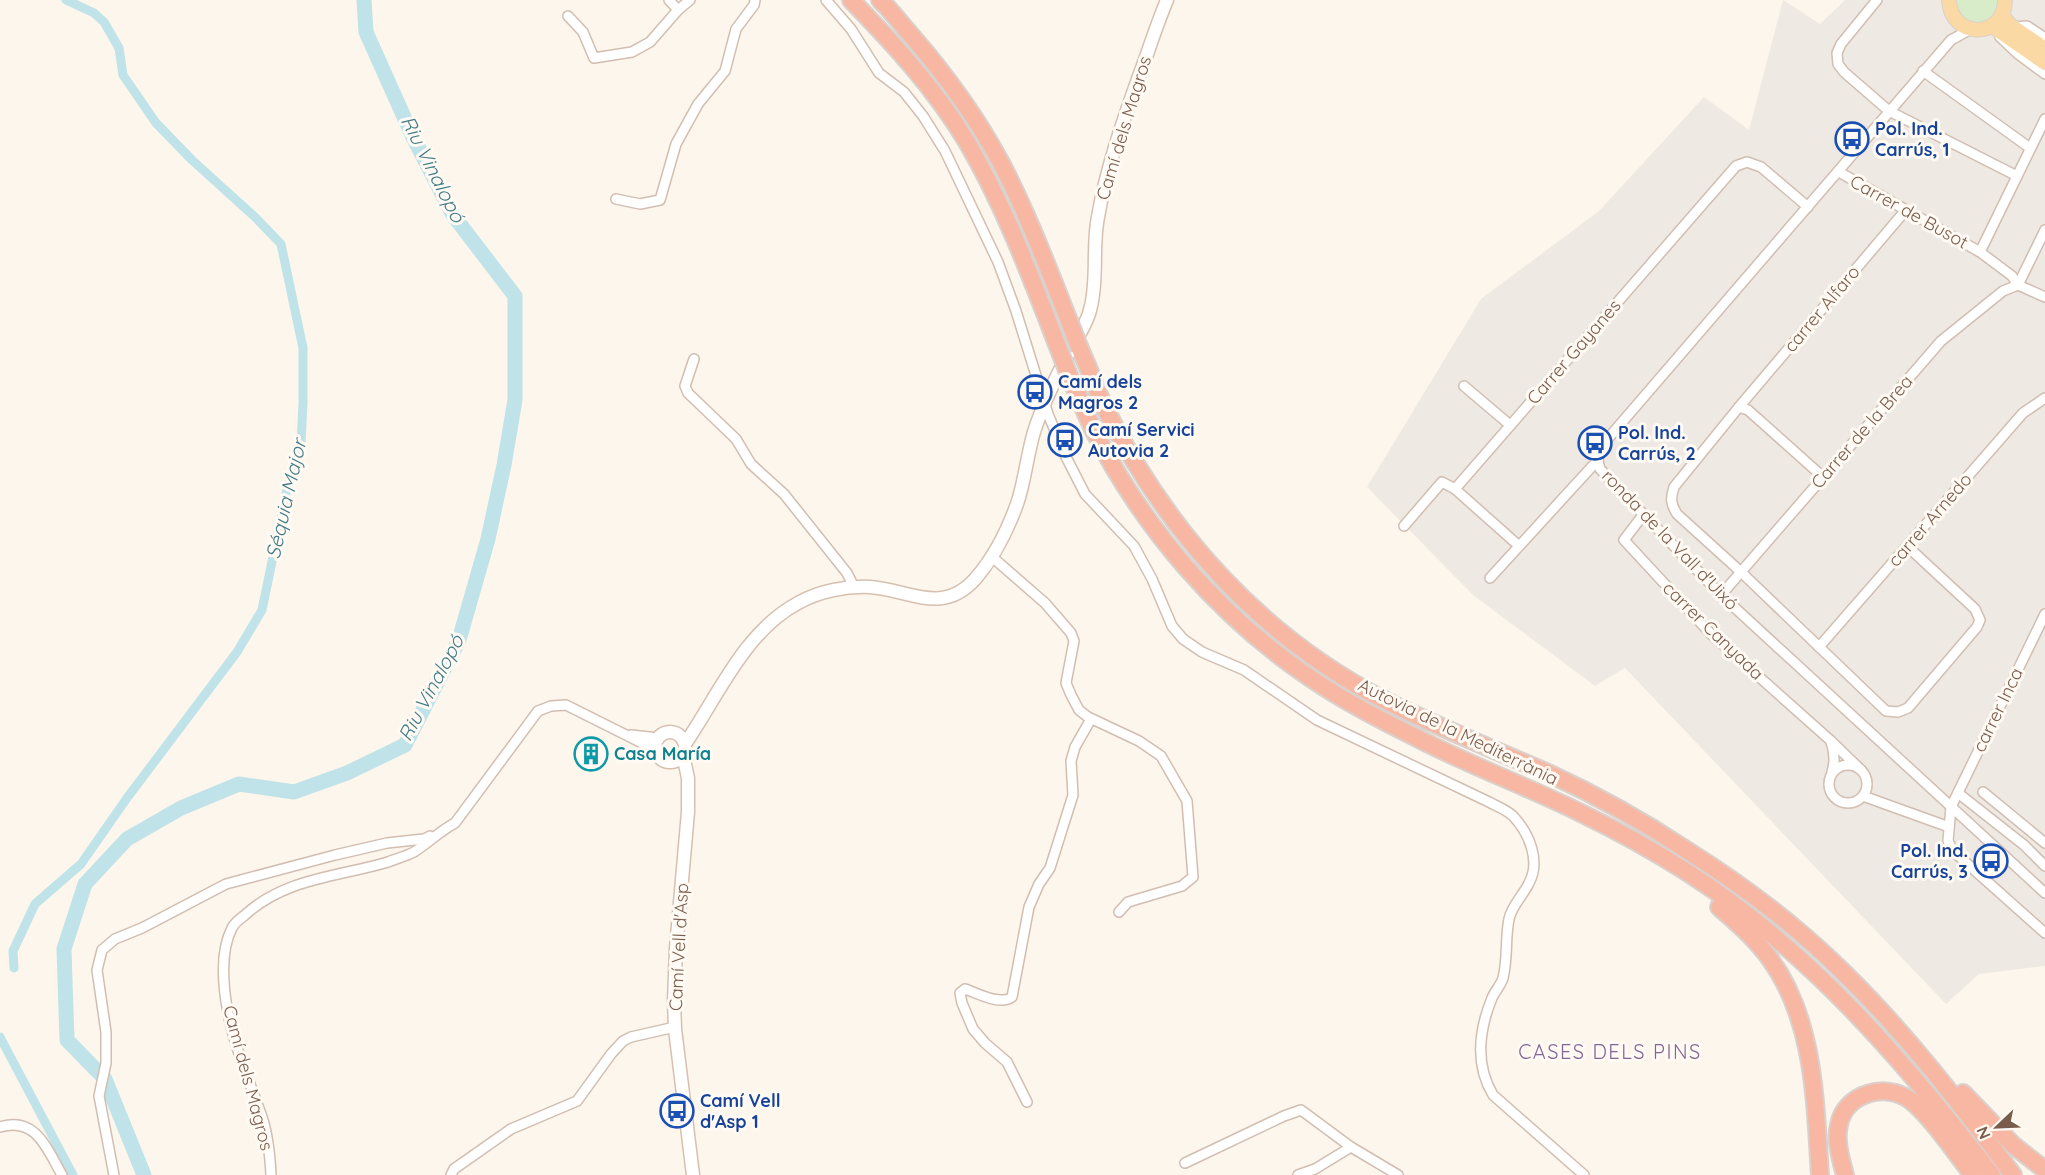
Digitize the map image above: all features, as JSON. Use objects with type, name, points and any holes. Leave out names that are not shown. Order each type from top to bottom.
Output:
[{"type":"highway","name":"Autovia de la Mediterrània","points":[[851,0],[913,68],[965,140],[997,199],[1030,274],[1070,378],[1094,430],[1115,468],[1144,512],[1205,590],[1237,621],[1310,679],[1359,708],[1425,742],[1583,814],[1689,873],[1726,900],[1785,945],[1824,981],[1911,1075],[1992,1175]]},
{"type":"highway","name":"Autovia de la Mediterrània","points":[[880,0],[928,55],[971,112],[1003,167],[1031,227],[1104,405],[1140,469],[1169,512],[1215,572],[1281,634],[1381,698],[1598,798],[1722,872],[1757,898],[1840,969],[1885,1016],[1928,1066],[2013,1175]]},
{"type":"highway","points":[[1663,835],[1739,875],[1772,898],[1815,935],[1880,998],[1970,1101],[2013,1145],[2045,1170]]},
{"type":"highway","points":[[1651,851],[1687,885],[1714,903],[1754,939],[1785,982],[1803,1028],[1809,1052],[1820,1175]]},
{"type":"highway","points":[[1845,1175],[1838,1138],[1839,1123],[1846,1108],[1855,1100],[1882,1090],[1896,1093],[1909,1100],[1922,1112],[1972,1175]]},
{"type":"main road","points":[[1949,0],[1951,12],[1956,21],[1971,29],[1994,27],[2045,63]]},
{"type":"main road","points":[[1994,27],[2002,15],[2005,0]]},
{"type":"main road","points":[[2002,15],[2014,27],[2045,49]]},
{"type":"street","points":[[669,0],[678,10]]},
{"type":"street","points":[[568,16],[583,32],[594,58],[632,52],[650,42],[690,0]]},
{"type":"street","points":[[616,199],[640,204],[660,200],[676,144],[698,104],[725,71],[736,29],[754,5],[755,0]]},
{"type":"street","points":[[826,0],[851,29],[879,73],[904,92],[923,116],[945,151],[998,262],[1050,420],[1085,494],[1134,546],[1152,579],[1172,626],[1183,639],[1202,652],[1244,670],[1317,720],[1512,815],[1535,853],[1531,880],[1509,916],[1503,980],[1483,1020],[1480,1043],[1484,1081],[1493,1095],[1584,1175]]},
{"type":"street","name":"Camí dels Magros","points":[[684,750],[735,665],[771,623],[799,602],[830,591],[854,587],[887,590],[923,599],[943,598],[964,589],[976,578],[991,556],[1017,503],[1034,432],[1045,400],[1086,321],[1091,305],[1094,244],[1102,192],[1122,126],[1167,0]]},
{"type":"street","points":[[1877,0],[1841,44],[1837,54],[1838,64],[1844,72],[1889,111],[2017,176]]},
{"type":"street","name":"ronda de la Vall d'Uixó","points":[[1951,40],[1956,21]]},
{"type":"street","points":[[2014,27],[2027,26],[2045,38]]},
{"type":"street","points":[[1994,27],[2001,39],[2045,74]]},
{"type":"street","name":"ronda de la Vall d'Uixó","points":[[1971,29],[1951,40],[1923,71],[1839,172],[1605,442],[1597,461],[1600,469],[1721,595],[2045,893]]},
{"type":"street","points":[[1923,71],[2030,148]]},
{"type":"street","points":[[2045,119],[1980,252],[2012,276],[2018,285],[2045,297]]},
{"type":"street","name":"Carrer Gayanes","points":[[1455,489],[1730,172],[1742,163],[1754,163],[1808,207]]},
{"type":"street","name":"Carrer de Busot","points":[[1839,172],[1980,252]]},
{"type":"street","name":"carrer Alfaro","points":[[1741,572],[1677,514],[1670,498],[1674,487],[1905,211]]},
{"type":"street","points":[[2018,285],[2045,230]]},
{"type":"street","name":"Carrer de la Brea","points":[[1721,595],[1941,341],[2003,291],[2018,285]]},
{"type":"street","points":[[694,359],[685,386],[688,393],[736,439],[751,464],[784,494],[847,573],[854,587]]},
{"type":"street","points":[[1464,386],[1510,425]]},
{"type":"street","name":"carrer Arnedo","points":[[1819,647],[2023,413],[2045,398]]},
{"type":"street","points":[[1740,408],[1748,410],[1823,477]]},
{"type":"street","points":[[1490,578],[1597,461]]},
{"type":"street","points":[[1404,526],[1442,482],[1455,489],[1518,545]]},
{"type":"street","name":"carrer Canyada","points":[[1643,515],[1624,540],[1711,634],[1830,740],[1860,770]]},
{"type":"street","points":[[1741,572],[1886,711],[1898,712],[1908,708],[1977,627],[1980,620],[1975,609],[1907,546]]},
{"type":"street","points":[[991,556],[1045,603],[1071,633],[1074,641],[1066,683],[1079,710],[1091,719],[1139,741],[1161,756],[1186,801],[1193,877],[1182,886],[1128,902],[1119,912]]},
{"type":"street","name":"carrer Inca","points":[[1951,807],[2045,614]]},
{"type":"street","name":"Camí dels Magros","points":[[271,1175],[270,1153],[262,1118],[237,1047],[228,1011],[224,976],[225,946],[233,925],[256,904],[280,890],[311,880],[387,862],[413,852],[438,832],[455,823],[538,711],[551,706],[566,705],[624,734],[657,744]]},
{"type":"street","name":"Camí dels Magros","points":[[675,733],[702,717]]},
{"type":"street","points":[[1027,1102],[1007,1062],[973,1029],[960,993],[965,989],[1001,1000],[1008,1000],[1012,997],[1029,907],[1039,884],[1050,868],[1073,795],[1071,761],[1075,747],[1091,719]]},
{"type":"street","points":[[669,762],[675,761],[684,750],[682,737],[675,733],[664,733],[657,744],[662,759],[669,762],[687,790]]},
{"type":"street","points":[[1830,740],[1834,752],[1834,765],[1831,774],[1828,785],[1833,796],[1848,804],[1863,796],[1867,779],[1860,770],[1848,765],[1842,766],[1831,774]]},
{"type":"street","name":"Camí Vell d'Asp","points":[[684,750],[688,778],[688,812],[674,976],[675,1027],[693,1175]]},
{"type":"street","points":[[1983,792],[2045,843]]},
{"type":"street","points":[[1958,793],[2024,845],[2045,866]]},
{"type":"street","points":[[1863,796],[1949,827]]},
{"type":"street","points":[[1951,807],[1948,841],[1953,851],[2045,933]]},
{"type":"street","points":[[114,1175],[99,1096],[106,1063],[106,1032],[97,970],[102,950],[115,939],[142,928],[226,884],[387,843],[424,839],[438,832]]},
{"type":"street","points":[[451,1175],[454,1169],[511,1129],[577,1101],[623,1041],[675,1027]]},
{"type":"street","points":[[1185,1163],[1301,1110],[1352,1147],[1398,1175]]},
{"type":"street","points":[[0,1127],[23,1125],[40,1135],[62,1175]]},
{"type":"street","points":[[1298,1175],[1315,1169],[1352,1147]]},
{"type":"shaded area","points":[[1783,0],[1820,24],[1845,0],[2045,0],[2045,966],[1979,974],[1946,1004],[1625,668],[1595,686],[1473,595],[1367,487],[1481,299],[1599,211],[1704,97],[1749,130]]},
{"type":"green space","points":[[1955,0],[1999,0],[1993,17],[1977,26],[1958,16]]},
{"type":"waterway","name":"Séquia Major","points":[[14,968],[13,951],[35,904],[81,864],[127,798],[237,652],[262,610],[287,489],[301,444],[303,348],[281,244],[156,123],[123,75],[119,48],[104,22],[94,13],[66,0]]},
{"type":"waterway","name":"Riu Vinalopó","points":[[144,1175],[105,1079],[67,1040],[64,949],[85,884],[127,839],[181,808],[239,784],[294,792],[347,773],[405,745],[459,640],[488,539],[504,465],[515,400],[515,296],[453,215],[413,137],[366,32],[364,0]]},
{"type":"waterway","name":"Séquia Major","points":[[0,1037],[73,1175]]},
{"type":"place","name":"Pol. Ind. Carrús, 1","points":[[1852,139]]},
{"type":"place","name":"Camí dels Magros 2","points":[[1035,392]]},
{"type":"place","name":"Camí Servici Autovia 2","points":[[1065,440]]},
{"type":"place","name":"Pol. Ind. Carrús, 2","points":[[1595,443]]},
{"type":"place","name":"Casa María","points":[[591,754]]},
{"type":"place","name":"Pol. Ind. Carrús, 3","points":[[1991,861]]},
{"type":"place","name":"Camí Vell d'Asp 1","points":[[677,1111]]},
{"type":"district","name":"CASES DELS PINS","points":[[1610,1052]]}]
